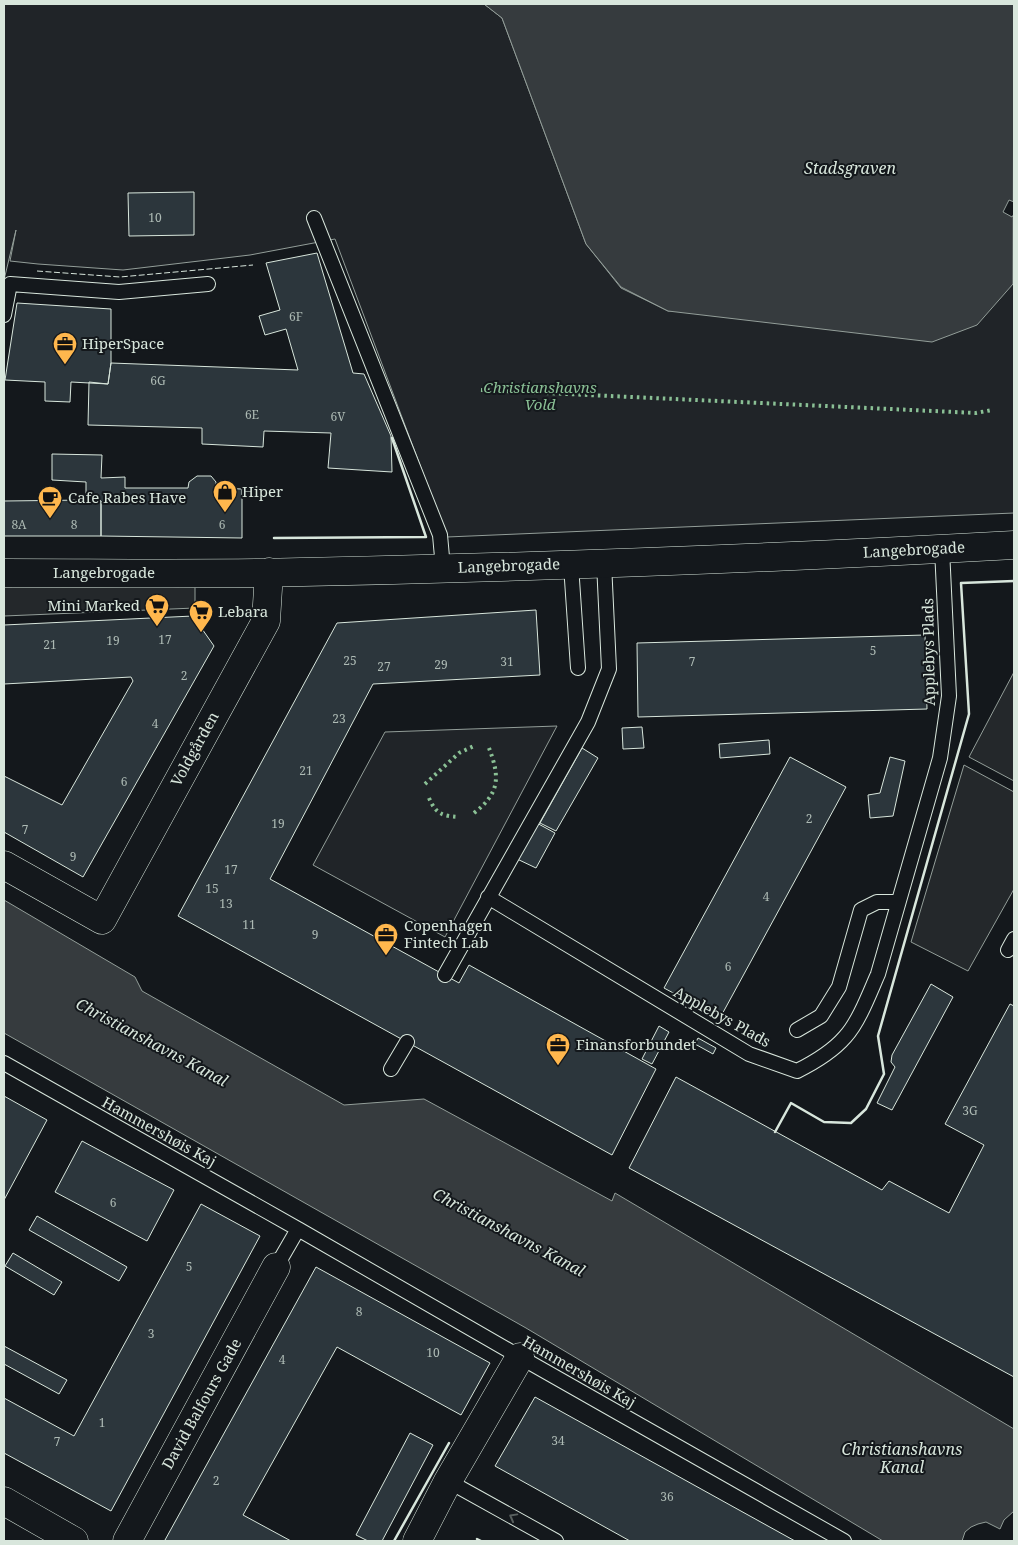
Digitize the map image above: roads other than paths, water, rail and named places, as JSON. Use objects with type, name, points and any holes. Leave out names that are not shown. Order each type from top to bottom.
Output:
[{"type":"street","name":"Langebrogade","points":[[4,573],[268,572],[443,568],[1014,546]]},
{"type":"street","name":"Voldgården","points":[[4,865],[102,920],[266,620],[268,572]]},
{"type":"street","name":"David Balfours Gade","points":[[127,1541],[276,1267]]},
{"type":"street","points":[[416,1541],[448,1481],[520,1357]]},
{"type":"street","points":[[4,1502],[74,1541]]},
{"type":"lane","points":[[314,218],[440,535],[443,568]]},
{"type":"lane","points":[[4,315],[10,284],[119,292],[208,284]]},
{"type":"lane","name":"Applebys Plads","points":[[488,897],[749,1054],[797,1071],[818,1061],[846,1036],[866,1002],[878,974],[940,758],[949,696],[942,550]]},
{"type":"lane","points":[[446,975],[488,897],[588,722],[609,670],[604,563]]},
{"type":"lane","points":[[571,564],[578,668]]},
{"type":"lane","points":[[797,1030],[821,1016],[838,987],[861,910],[877,902],[898,902]]},
{"type":"lane","points":[[391,1069],[407,1042]]},
{"type":"lane","name":"Hammershøis Kaj","points":[[4,1063],[844,1541]]},
{"type":"lane","points":[[276,1267],[298,1229]]},
{"type":"lane","points":[[448,1481],[556,1541]]},
{"type":"water","name":"Stadsgraven","points":[[484,4],[1014,4],[1013,284],[977,325],[932,342],[668,311],[621,287],[586,244],[502,18]]},
{"type":"water","name":"Christianshavns Kanal","points":[[4,900],[135,977],[142,991],[344,1105],[424,1099],[612,1201],[615,1193],[1014,1429],[1014,1541],[883,1541],[526,1328],[4,1033]]},
{"type":"place","name":"HiperSpace","points":[[65,365]]},
{"type":"place","name":"Hiper","points":[[225,513]]},
{"type":"place","name":"Cafe Rabes Have","points":[[50,519]]},
{"type":"place","name":"Mini Marked","points":[[157,627]]},
{"type":"place","name":"Lebara","points":[[201,633]]},
{"type":"place","name":"Copenhagen Fintech Lab","points":[[386,956]]},
{"type":"place","name":"Finansforbundet","points":[[558,1066]]},
{"type":"park label","name":"Christianshavns Vold","points":[[540,396]]}]
